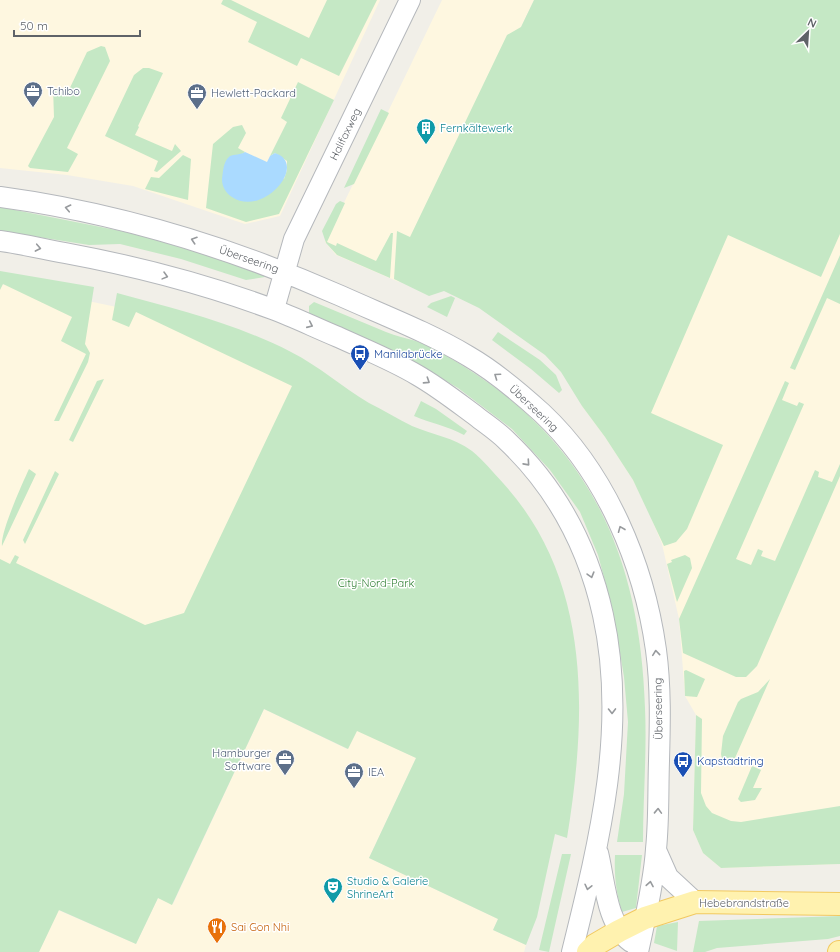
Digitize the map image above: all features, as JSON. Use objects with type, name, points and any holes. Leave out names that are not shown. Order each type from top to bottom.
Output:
[{"type":"main road","name":"Hebebrandstraße","points":[[588,952],[595,945],[645,918],[695,902],[840,904]]},
{"type":"street","name":"Halifaxweg","points":[[274,309],[294,239],[410,0]]},
{"type":"street","name":"Überseering","points":[[0,197],[63,207],[141,224],[284,271],[426,334],[468,356],[507,383],[543,414],[565,438],[594,476],[615,513],[636,565],[648,606],[656,652],[660,707],[656,850],[645,918],[642,951]]},
{"type":"street","points":[[0,241],[115,262],[197,284],[274,309],[386,358],[416,374],[450,396],[505,439],[542,479],[569,519],[588,564],[603,616],[611,672],[612,724],[606,791],[597,849],[572,952]]},
{"type":"street","points":[[597,849],[608,906],[619,931],[642,951]]},
{"type":"street","points":[[656,850],[668,877],[695,902]]},
{"type":"shaded area","name":"Hewlett-Packard","points":[[0,0],[380,0],[280,216],[245,224],[133,186],[67,175],[0,168]]},
{"type":"shaded area","points":[[442,0],[534,0],[399,282],[336,255],[325,242]]},
{"type":"shaded area","points":[[778,0],[840,0],[840,864],[721,868],[703,853],[693,830],[696,715],[685,696],[679,619],[662,544],[633,480],[605,437],[582,406]]},
{"type":"shaded area","points":[[0,284],[131,310],[313,373],[187,631],[142,647],[0,579]]},
{"type":"shaded area","points":[[264,709],[347,749],[357,730],[416,758],[369,858],[498,919],[493,930],[526,945],[524,952],[39,952],[58,910],[136,944],[158,898],[173,904]]},
{"type":"green space","points":[[223,0],[231,0],[309,38],[327,0],[377,0],[339,76],[301,58],[297,66],[248,42],[257,22],[221,4]]},
{"type":"green space","points":[[534,0],[840,0],[840,234],[821,277],[728,235],[651,413],[723,445],[687,529],[676,542],[664,546],[633,480],[605,437],[582,406],[561,372],[545,355],[479,308],[444,291],[429,296],[394,279],[397,231],[410,237],[507,35],[521,27]]},
{"type":"green space","points":[[101,46],[105,47],[110,61],[67,148],[78,154],[68,172],[30,168],[28,166],[54,117],[53,88],[67,94],[87,52]]},
{"type":"green space","points":[[143,68],[149,68],[163,73],[135,135],[172,151],[175,144],[181,151],[157,172],[154,171],[158,161],[105,136],[134,75]]},
{"type":"green space","points":[[298,82],[334,100],[279,214],[246,222],[206,208],[213,144],[233,127],[242,125],[246,133],[238,148],[245,152],[242,154],[284,179],[287,170],[287,161],[275,153],[270,156],[287,122],[281,118]]},
{"type":"green space","points":[[381,109],[389,113],[354,184],[344,188]]},
{"type":"green space","points":[[183,155],[191,159],[188,200],[145,189],[151,177],[159,178]]},
{"type":"green space","points":[[340,201],[345,203],[327,242],[336,246],[337,243],[376,261],[391,233],[393,233],[390,278],[337,255],[326,243],[322,231],[336,204]]},
{"type":"green space","points":[[0,207],[136,234],[263,272],[265,277],[246,280],[181,259],[120,244],[89,245],[0,231]]},
{"type":"green space","points":[[840,255],[840,304],[827,298],[795,370],[790,368]]},
{"type":"green space","points":[[0,271],[94,287],[85,344],[90,353],[88,362],[59,421],[54,421],[86,354],[61,341],[72,317],[3,284],[0,290]]},
{"type":"green space","name":"City-Nord-Park","points":[[117,293],[228,325],[270,342],[291,352],[321,370],[369,403],[412,426],[458,442],[480,458],[503,483],[532,521],[553,563],[568,606],[576,651],[579,697],[578,744],[574,791],[567,838],[555,834],[537,917],[526,945],[493,930],[498,919],[369,858],[416,758],[357,731],[348,749],[264,709],[172,905],[158,898],[136,944],[59,910],[39,952],[0,952],[0,559],[10,564],[15,555],[19,557],[16,563],[145,625],[184,613],[292,386],[136,312],[129,327],[112,320]]},
{"type":"green space","points":[[451,296],[455,298],[447,317],[427,307],[431,303]]},
{"type":"green space","points":[[314,302],[386,332],[428,346],[463,366],[508,398],[546,432],[576,470],[601,512],[619,556],[633,603],[641,654],[645,708],[646,742],[643,842],[617,842],[624,794],[628,722],[624,677],[613,611],[598,555],[580,512],[550,470],[512,429],[458,388],[410,360],[309,314],[309,306]]},
{"type":"green space","points":[[498,332],[540,360],[556,375],[562,390],[559,393],[531,369],[492,340]]},
{"type":"green space","points":[[104,379],[73,442],[69,440],[97,381]]},
{"type":"green space","points":[[785,381],[789,383],[782,400],[797,406],[799,402],[804,404],[736,559],[751,565],[758,549],[763,551],[761,556],[775,561],[815,470],[819,472],[818,477],[832,482],[840,464],[840,476],[757,666],[746,677],[736,677],[683,653],[679,619]]},
{"type":"green space","points":[[421,401],[436,409],[467,431],[464,435],[452,429],[414,416]]},
{"type":"green space","points":[[29,469],[36,474],[2,546],[4,531]]},
{"type":"green space","points":[[55,471],[59,474],[25,544],[23,540]]},
{"type":"green space","points":[[685,555],[690,558],[692,568],[677,602],[667,564],[672,562],[671,560]]},
{"type":"green space","points":[[686,670],[705,679],[697,697],[685,696],[684,671]]},
{"type":"green space","points":[[770,679],[735,758],[739,760],[732,764],[726,763],[722,759],[721,754],[723,736],[738,702],[741,699],[758,692]]},
{"type":"green space","points":[[696,715],[702,719],[701,793],[706,806],[712,813],[731,821],[741,822],[840,806],[840,864],[721,868],[703,853],[693,830]]},
{"type":"green space","points":[[752,766],[761,770],[753,788],[762,788],[755,800],[741,802],[738,799]]},
{"type":"green space","points":[[562,854],[571,854],[549,952],[539,950]]},
{"type":"green space","points":[[615,855],[642,855],[636,908],[622,912],[616,884]]},
{"type":"green space","points":[[840,916],[840,936],[828,939],[717,948],[705,952],[693,952],[699,921]]},
{"type":"green space","points":[[678,922],[677,951],[654,943],[657,926]]},
{"type":"water","points":[[245,152],[267,162],[270,156],[275,153],[284,159],[287,167],[285,177],[278,187],[257,201],[244,202],[232,197],[226,192],[223,185],[223,170],[228,158],[232,155],[242,154]]},
{"type":"place","name":"Tchibo","points":[[33,108]]},
{"type":"place","name":"Hewlett-Packard","points":[[197,110]]},
{"type":"place","name":"Fernkältewerk","points":[[426,145]]},
{"type":"place","name":"Manilabrücke","points":[[360,371]]},
{"type":"place","name":"Hamburger Software","points":[[285,776]]},
{"type":"place","name":"Kapstadtring","points":[[683,778]]},
{"type":"place","name":"IEA","points":[[354,789]]},
{"type":"place","name":"Studio & Galerie ShrineArt","points":[[333,904]]},
{"type":"place","name":"Sai Gon Nhi","points":[[217,944]]}]
